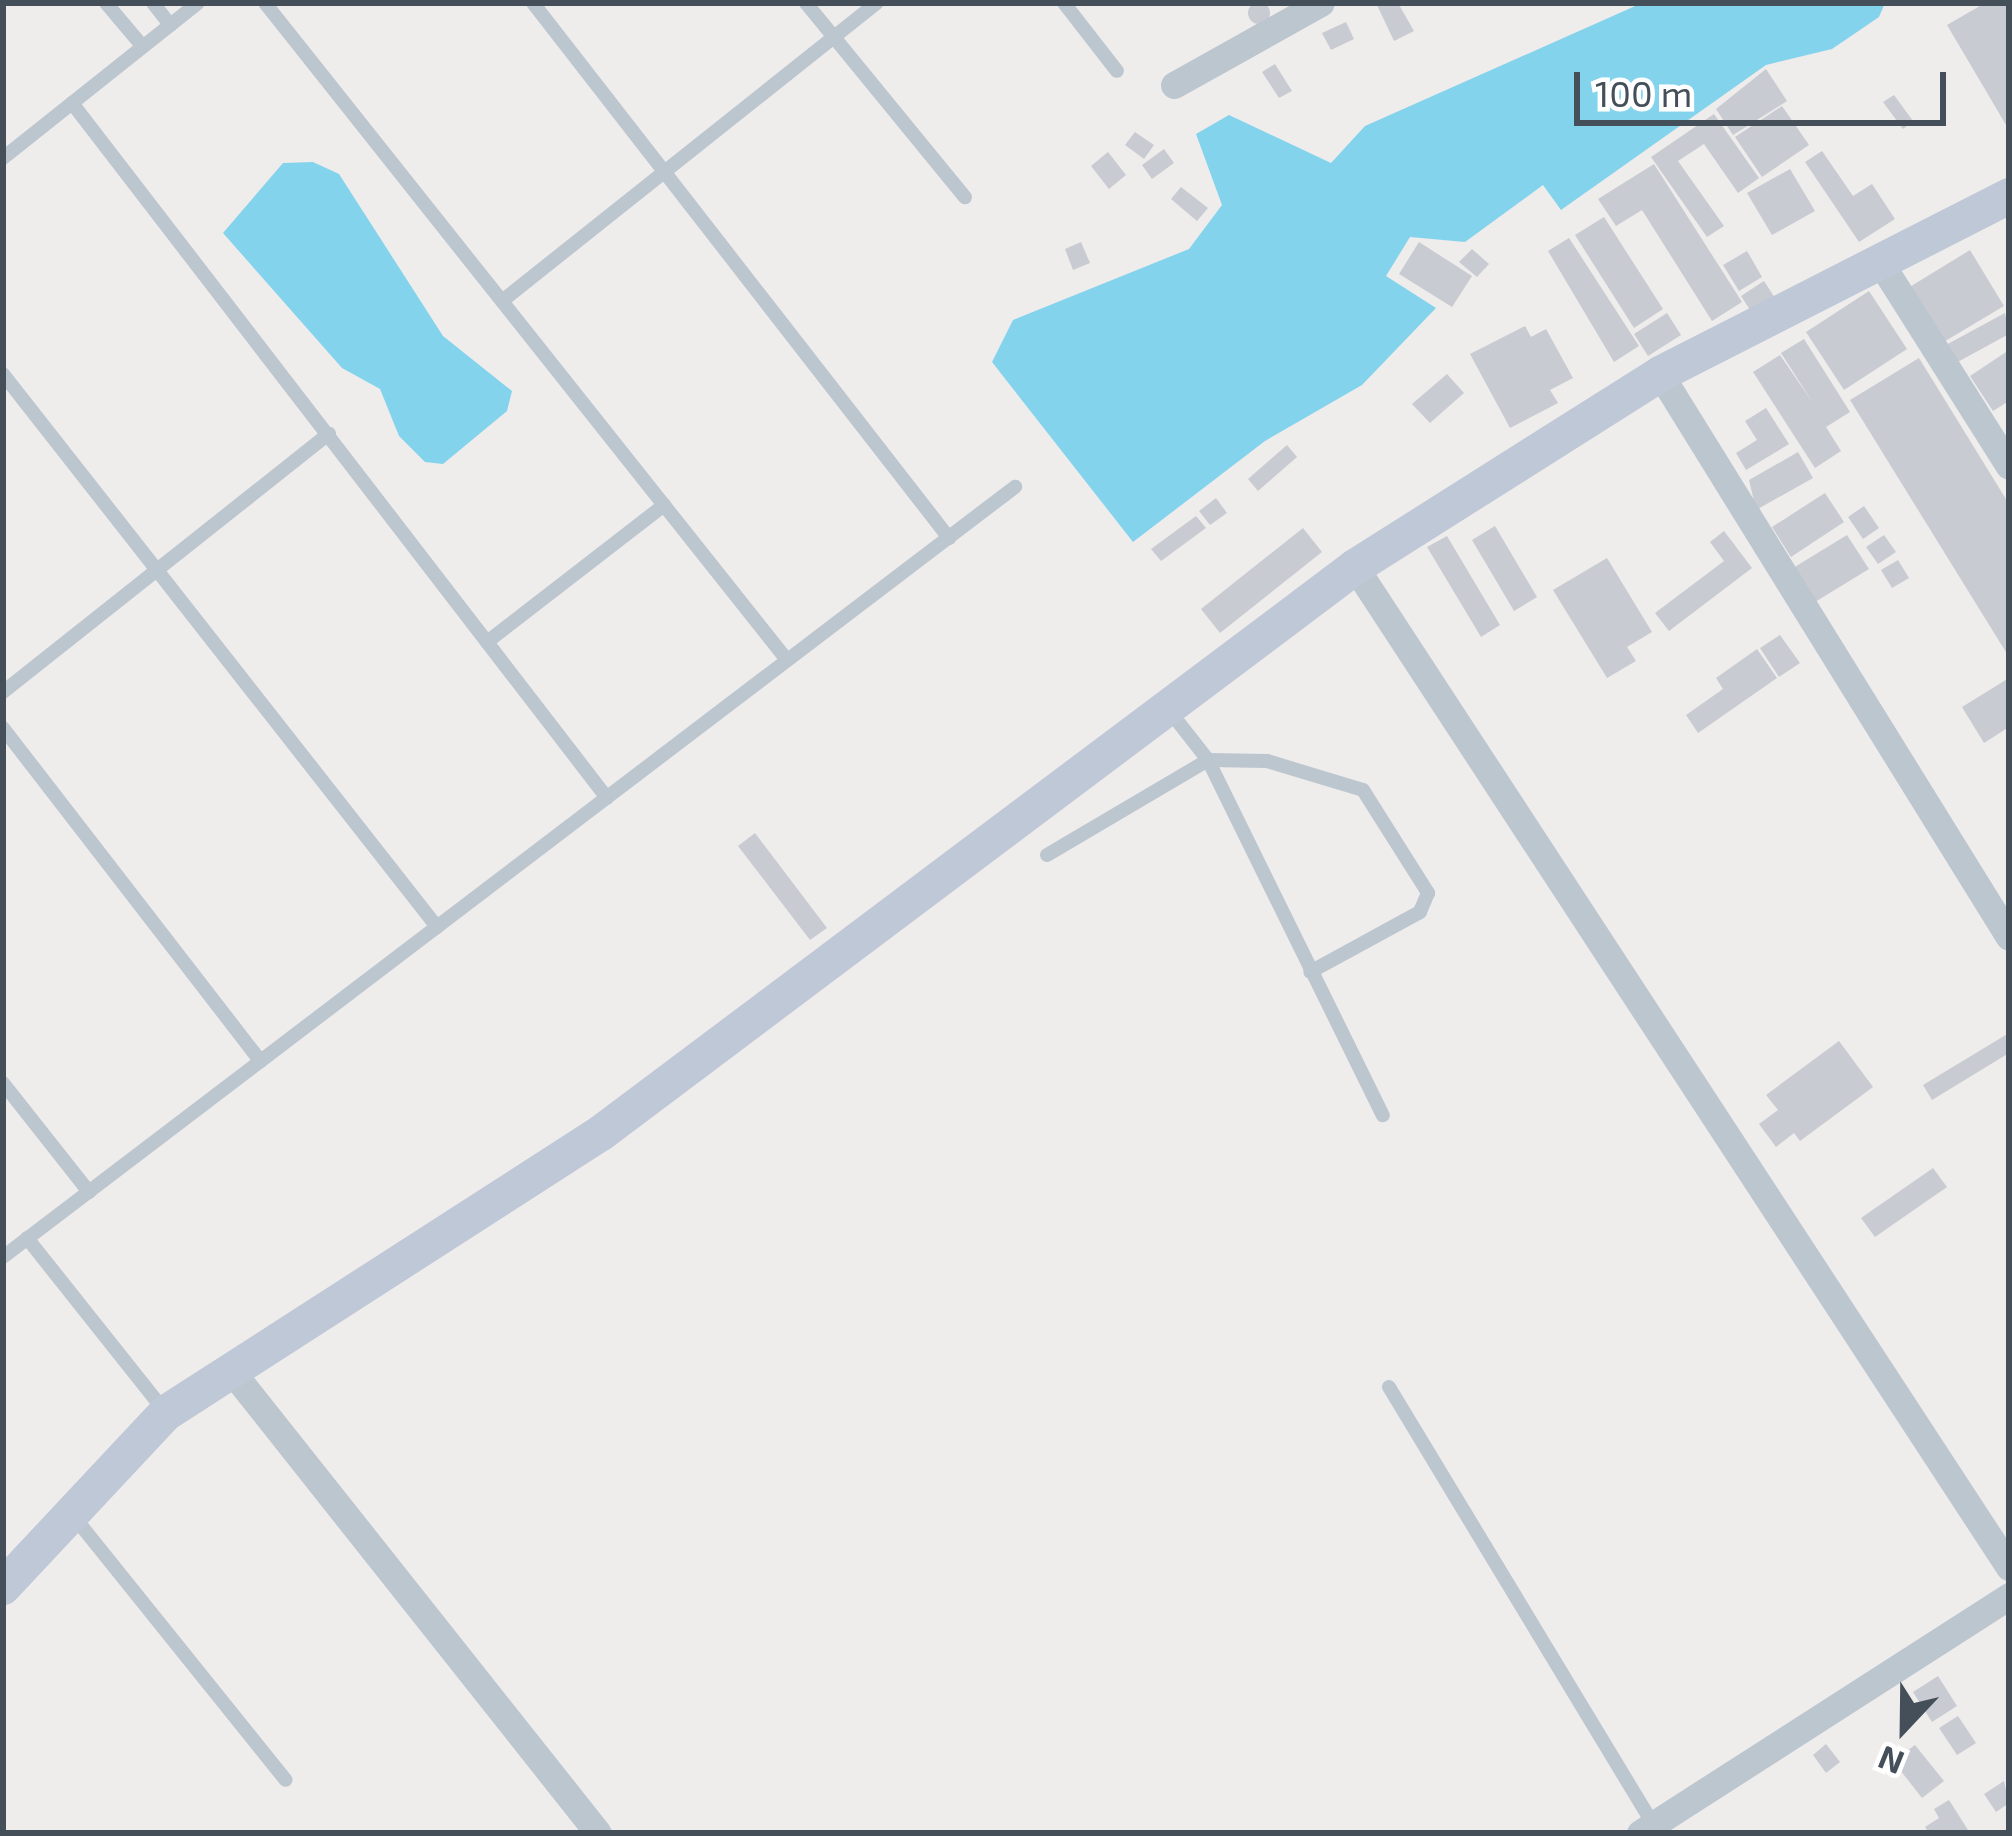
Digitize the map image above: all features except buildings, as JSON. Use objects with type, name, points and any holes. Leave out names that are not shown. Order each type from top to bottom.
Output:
[{"type":"street","points":[[1174,85],[1321,3]]},
{"type":"street","points":[[3,1587],[75,1518],[166,1413],[602,1133],[1355,567],[1660,374],[2009,196]]},
{"type":"street","points":[[1880,262],[2009,466]]},
{"type":"street","points":[[1660,374],[2009,937]]},
{"type":"street","points":[[1355,567],[2009,1567]]},
{"type":"street","points":[[230,1370],[598,1833]]},
{"type":"street","points":[[1650,1830],[2009,1596]]},
{"type":"lane","points":[[106,3],[143,47]]},
{"type":"lane","points":[[153,3],[170,25]]},
{"type":"lane","points":[[3,158],[198,3]]},
{"type":"lane","points":[[265,3],[787,660]]},
{"type":"lane","points":[[532,3],[949,538]]},
{"type":"lane","points":[[806,3],[964,197]]},
{"type":"lane","points":[[502,301],[877,3]]},
{"type":"lane","points":[[1064,3],[1117,71]]},
{"type":"lane","points":[[72,104],[607,798]]},
{"type":"lane","points":[[3,374],[437,927]]},
{"type":"lane","points":[[3,692],[329,434]]},
{"type":"lane","points":[[3,1257],[1015,487]]},
{"type":"lane","points":[[487,642],[664,505]]},
{"type":"lane","points":[[1168,709],[1208,760],[1383,1115]]},
{"type":"lane","points":[[3,728],[260,1061]]},
{"type":"lane","points":[[1047,855],[1208,760],[1267,760],[1363,790],[1428,893],[1420,912],[1310,972]]},
{"type":"lane","points":[[3,1083],[88,1192]]},
{"type":"lane","points":[[27,1238],[166,1413]]},
{"type":"lane","points":[[1389,1387],[1650,1830]]},
{"type":"lane","points":[[75,1518],[286,1780]]},
{"type":"water","points":[[1642,3],[1885,3],[1879,17],[1832,49],[1766,65],[1561,210],[1543,185],[1465,242],[1410,237],[1386,276],[1436,308],[1362,385],[1265,441],[1133,542],[992,362],[1013,320],[1189,249],[1222,205],[1196,134],[1229,115],[1331,163],[1365,126]]},
{"type":"water","points":[[313,162],[339,174],[443,336],[512,391],[507,411],[443,464],[425,462],[399,436],[380,389],[342,368],[223,233],[283,163]]}]
